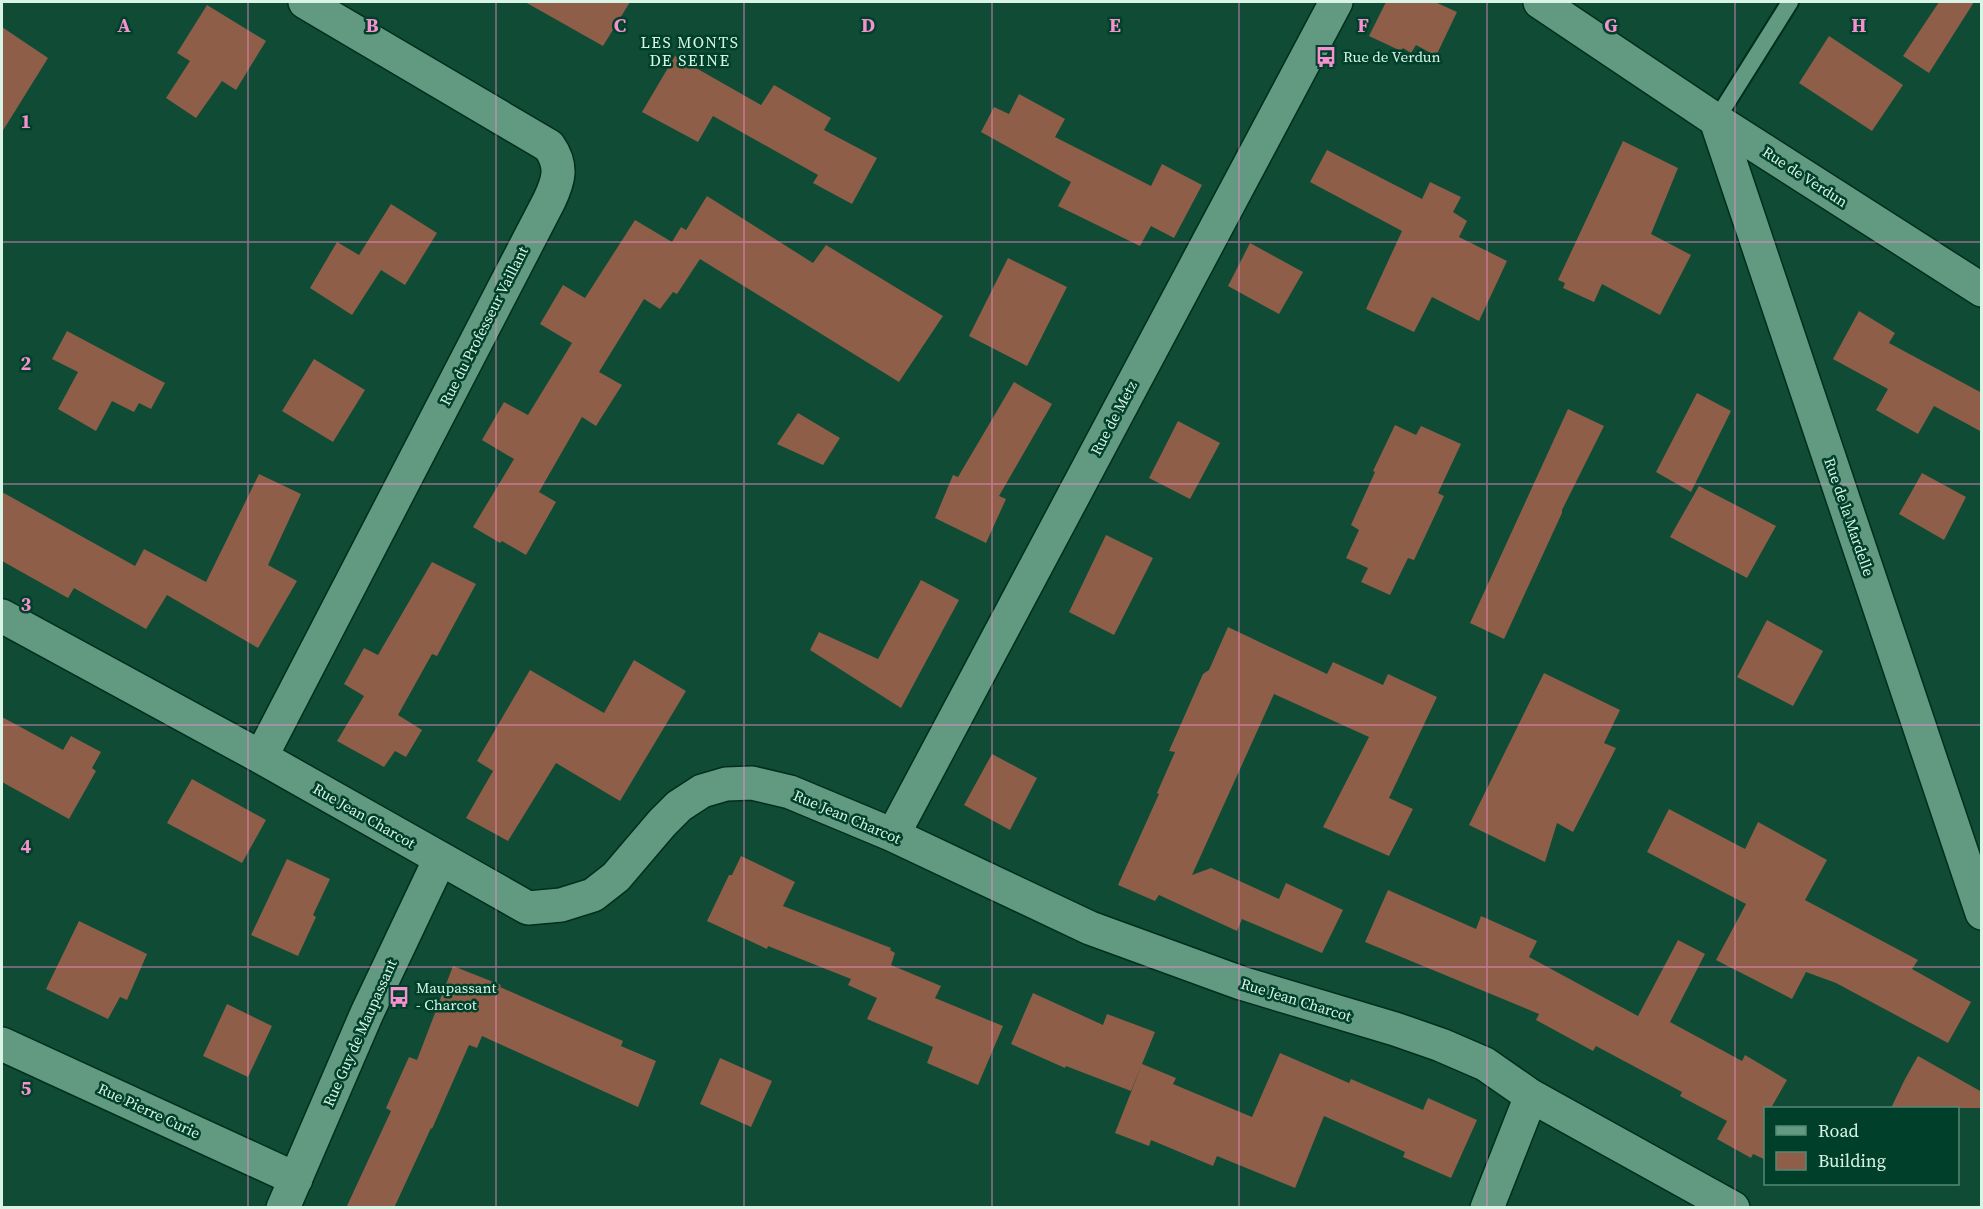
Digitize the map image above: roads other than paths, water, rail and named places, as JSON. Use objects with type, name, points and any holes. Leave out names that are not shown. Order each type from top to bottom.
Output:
[{"type":"street","name":"Rue du Professeur Vaillant","points":[[261,757],[549,201],[559,171],[557,157],[549,146],[305,2]]},
{"type":"street","name":"Rue de Metz","points":[[893,835],[1336,2]]},
{"type":"street","name":"Rue de Verdun","points":[[1540,2],[1716,120],[1982,290]]},
{"type":"street","name":"Rue de la Mardelle","points":[[1716,120],[1982,913]]},
{"type":"street","name":"Rue Jean Charcot","points":[[2,616],[261,757],[528,908],[561,905],[593,895],[616,877],[679,806],[702,791],[726,784],[752,783],[790,792],[893,835],[1090,928],[1240,983],[1395,1029],[1485,1064],[1532,1096],[1733,1208]]},
{"type":"street","name":"Rue Guy de Maupassant","points":[[290,1193],[367,1013],[440,860]]},
{"type":"street","name":"Rue Pierre Curie","points":[[2,1044],[290,1193]]},
{"type":"street","points":[[1487,1208],[1532,1096]]},
{"type":"lane","points":[[1716,120],[1790,2]]},
{"type":"place","name":"Rue de Verdun","points":[[1326,57]]},
{"type":"place","name":"Maupassant - Charcot","points":[[399,997]]},
{"type":"district","name":"LES MONTS DE SEINE","points":[[690,51]]}]
